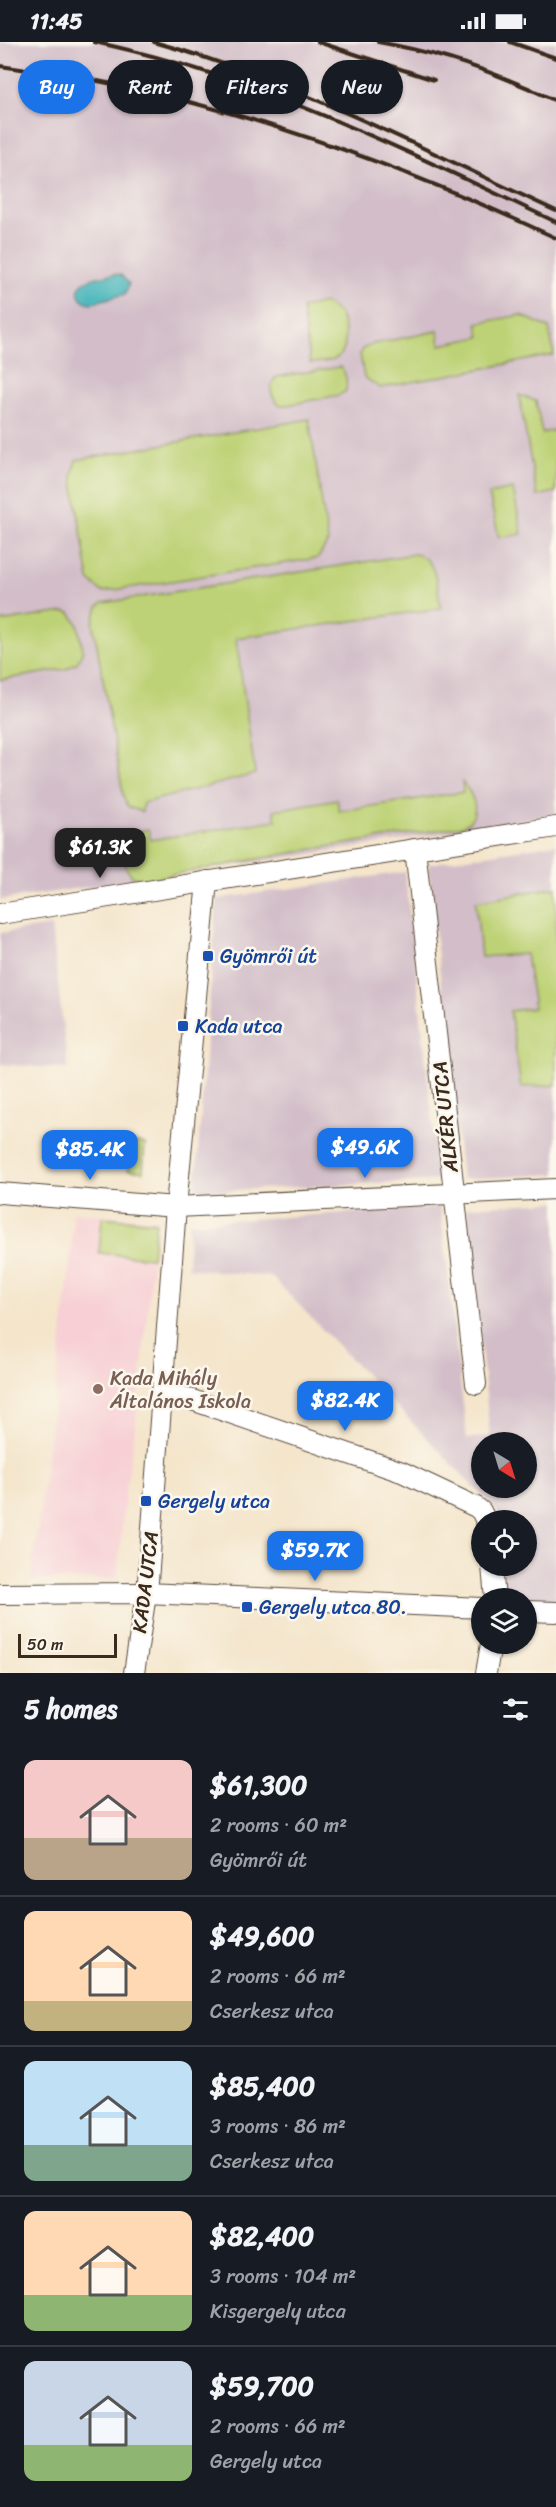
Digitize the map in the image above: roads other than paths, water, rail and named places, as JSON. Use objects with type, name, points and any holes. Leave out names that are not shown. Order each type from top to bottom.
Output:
[{"type":"street","points":[[0,914],[556,827]]},
{"type":"street","name":"ALKÉR UTCA","points":[[415,849],[476,1384]]},
{"type":"street","name":"KADA UTCA","points":[[134,1673],[146,1593],[176,1207],[207,881]]},
{"type":"street","points":[[0,1193],[176,1207],[556,1189]]},
{"type":"street","points":[[163,1390],[402,1472],[480,1510]]},
{"type":"street","points":[[0,1594],[146,1593],[471,1608]]},
{"type":"street","points":[[537,1611],[556,1612]]},
{"type":"street","points":[[486,1673],[489,1654]]},
{"type":"water","points":[[115,274],[121,275],[129,284],[125,294],[91,303],[80,297],[79,289],[86,281]]},
{"type":"railway","points":[[94,42],[156,57],[273,95],[443,168],[556,222]]},
{"type":"railway","points":[[154,42],[257,76],[358,118],[556,211]]},
{"type":"railway","points":[[318,42],[434,80]]},
{"type":"railway","points":[[378,42],[469,65],[556,101]]},
{"type":"railway","points":[[510,42],[556,58]]},
{"type":"railway","points":[[0,66],[113,84],[227,112],[283,129],[394,168],[556,238]]},
{"type":"place","name":"Gyömrői út","points":[[208,956]]},
{"type":"place","name":"Kada utca","points":[[183,1026]]},
{"type":"place","name":"Kada Mihály Általános Iskola","points":[[98,1389]]},
{"type":"place","name":"Gergely utca","points":[[146,1501]]},
{"type":"place","name":"Gergely utca 80.","points":[[247,1607]]}]
